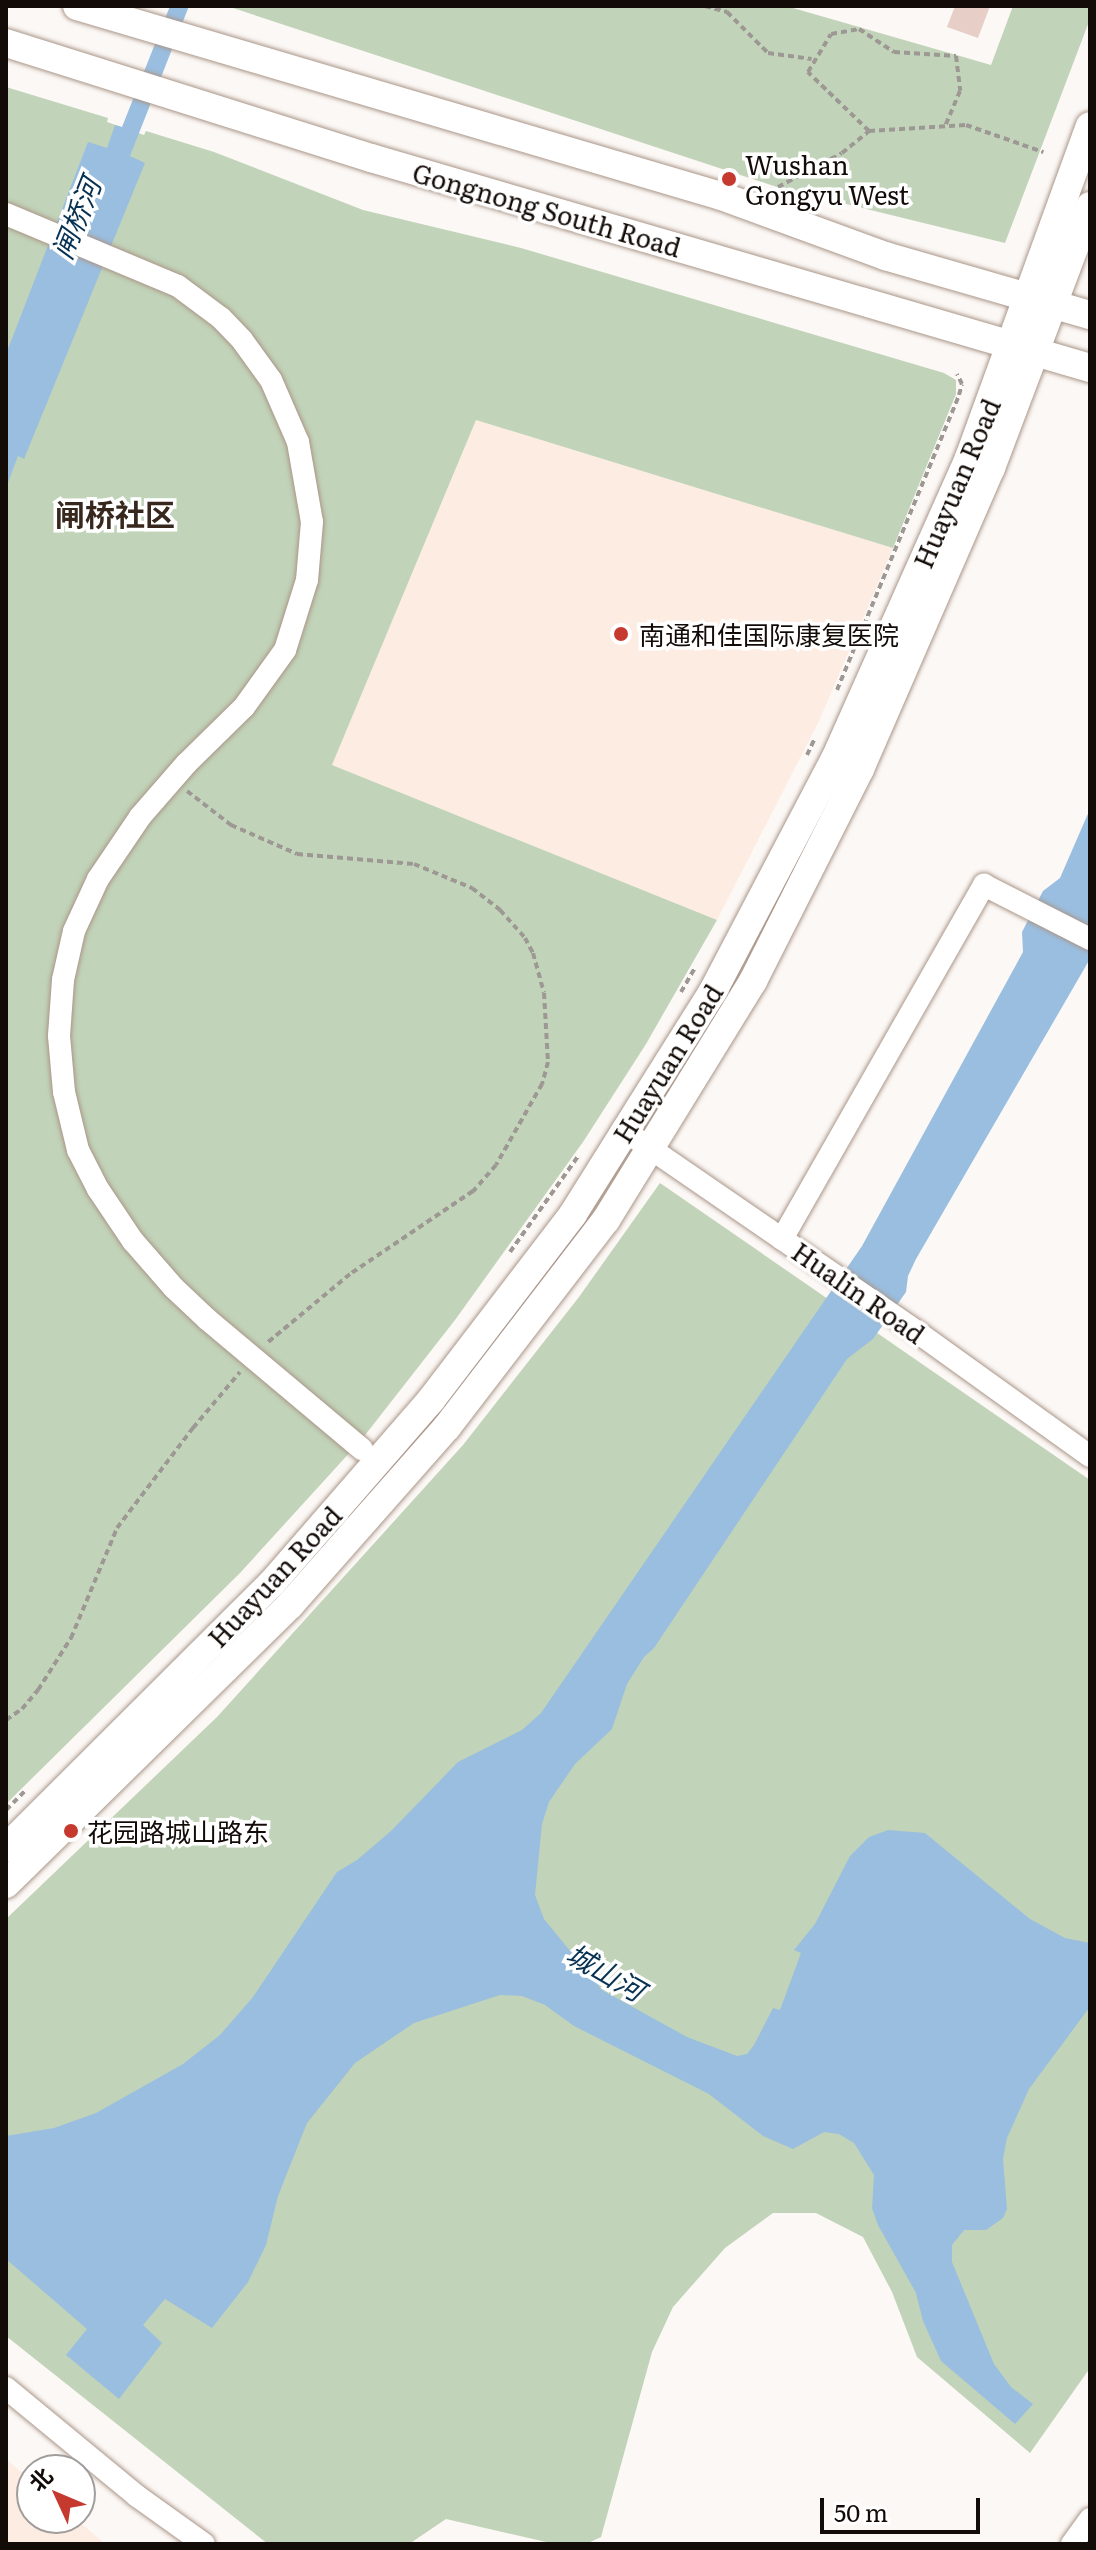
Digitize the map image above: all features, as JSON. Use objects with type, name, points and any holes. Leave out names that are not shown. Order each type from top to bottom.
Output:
[{"type":"main road","points":[[77,6],[197,44],[721,196],[885,256],[1090,315]]},
{"type":"main road","name":"Gongnong South Road","points":[[6,43],[386,163],[1090,368]]},
{"type":"main road","name":"Huayuan Road","points":[[6,1884],[290,1605],[447,1427],[606,1220],[651,1148],[753,981],[860,769],[991,468],[1090,126]]},
{"type":"main road","name":"Huayuan Road","points":[[1042,300],[1090,206]]},
{"type":"main road","name":"Huayuan Road","points":[[6,1848],[272,1583],[431,1400],[573,1214],[713,991],[835,759],[969,458],[1024,349]]},
{"type":"street","points":[[6,214],[178,286],[242,340],[286,408],[309,493],[312,522],[307,580],[285,650],[244,707],[172,780],[115,851],[74,931],[63,980],[59,1036],[64,1092],[78,1150],[98,1189],[133,1241],[174,1288],[362,1449]]},
{"type":"street","points":[[782,1239],[984,885],[1090,939]]},
{"type":"street","name":"Hualin Road","points":[[625,1131],[920,1334],[1090,1456]]},
{"type":"street","points":[[6,2388],[137,2496],[204,2544]]},
{"type":"street","points":[[1072,2544],[1090,2519]]},
{"type":"path","points":[[705,6],[727,12],[768,53],[813,59]]},
{"type":"path","points":[[869,131],[808,72],[813,59],[831,34],[859,29],[894,52],[956,56],[960,91],[945,126]]},
{"type":"path","points":[[778,187],[842,153],[869,131],[966,125],[1043,152]]},
{"type":"path","points":[[835,694],[959,395],[962,384],[957,374]]},
{"type":"path","points":[[803,763],[816,735]]},
{"type":"path","points":[[6,1720],[22,1709],[38,1690],[71,1638],[105,1551],[127,1512],[193,1428],[253,1358],[307,1307],[473,1191],[496,1165],[542,1084],[548,1062],[544,993],[533,953],[525,938],[500,910],[472,888],[414,864],[315,858],[264,842],[216,815],[172,780]]},
{"type":"path","points":[[673,1005],[697,965]]},
{"type":"path","points":[[502,1265],[586,1144]]},
{"type":"path","points":[[6,1810],[37,1780]]},
{"type":"shaded area","name":"南通和佳国际康复医院","points":[[476,420],[893,548],[819,721],[717,920],[332,765]]},
{"type":"shaded area","points":[[6,2459],[16,2467],[16,2534],[93,2534],[105,2544],[6,2544]]},
{"type":"green space","points":[[227,6],[786,6],[991,65],[1013,6],[1090,6],[1090,19],[1005,243],[777,187]]},
{"type":"green space","points":[[6,87],[108,118],[107,122],[144,135],[146,131],[214,152],[363,210],[521,248],[944,373],[956,380],[956,394],[893,548],[476,420],[332,765],[717,920],[646,1044],[583,1142],[455,1320],[362,1439],[240,1573],[6,1804]]},
{"type":"green space","points":[[660,1183],[1090,1480],[1090,2368],[1030,2453],[917,2357],[892,2292],[863,2237],[816,2213],[773,2213],[725,2248],[673,2307],[652,2352],[601,2537],[586,2544],[555,2544],[446,2519],[409,2544],[268,2544],[6,2336],[6,1919],[217,1717],[463,1445],[579,1297]]},
{"type":"water","name":"闸桥河","points":[[170,6],[189,6],[130,156],[145,163],[24,459],[18,456],[6,488],[6,354],[88,142],[107,148],[115,125],[122,127]]},
{"type":"water","points":[[1090,809],[1090,958],[1087,964],[916,1259],[908,1276],[906,1292],[873,1339],[847,1359],[654,1648],[644,1657],[627,1684],[612,1729],[575,1764],[549,1802],[542,1824],[535,1895],[544,1919],[602,1990],[687,2037],[737,2056],[747,2054],[754,2045],[773,2008],[780,2010],[801,1953],[794,1950],[815,1924],[850,1856],[869,1837],[888,1830],[925,1833],[1030,1919],[1065,1938],[1090,1943],[1089,2008],[1029,2089],[1007,2138],[1003,2159],[1007,2209],[1003,2218],[986,2230],[964,2230],[952,2245],[952,2262],[994,2364],[1011,2387],[1033,2404],[1015,2424],[941,2361],[923,2321],[916,2293],[878,2225],[872,2208],[874,2175],[854,2143],[839,2134],[824,2132],[793,2149],[763,2136],[709,2094],[574,2026],[545,2005],[522,1996],[500,1995],[414,2023],[355,2063],[307,2123],[278,2196],[266,2245],[248,2282],[212,2328],[165,2299],[143,2325],[162,2343],[119,2399],[66,2355],[87,2329],[6,2259],[6,2136],[54,2128],[96,2113],[183,2064],[220,2035],[253,1997],[337,1872],[357,1860],[391,1831],[458,1762],[522,1730],[541,1713],[862,1246],[1023,952],[1022,932],[1043,891],[1060,878]]},
{"type":"building","points":[[955,6],[990,6],[978,38],[947,27]]},
{"type":"place","name":"Wushan Gongyu West","points":[[729,179]]},
{"type":"place","name":"南通和佳国际康复医院","points":[[621,634]]},
{"type":"place","name":"花园路城山路东","points":[[71,1831]]},
{"type":"district","name":"闸桥社区","points":[[115,513]]},
{"type":"water label","name":"城山河","points":[[606,1971]]}]
